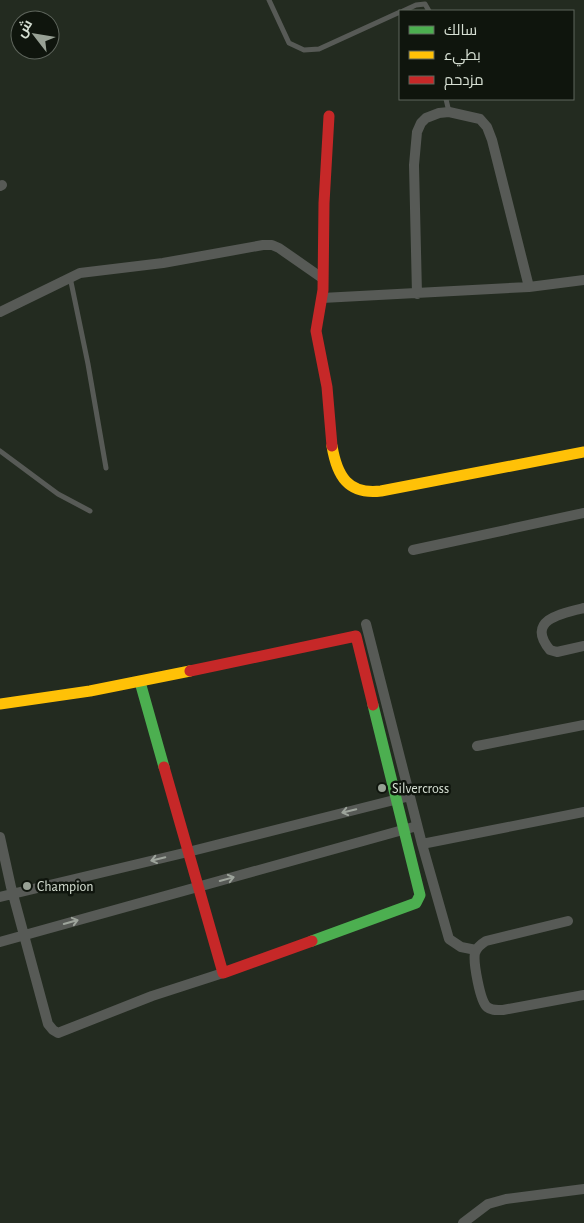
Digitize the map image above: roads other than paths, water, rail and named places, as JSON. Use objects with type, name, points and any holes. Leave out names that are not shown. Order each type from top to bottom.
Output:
[{"type":"street","points":[[417,294],[414,165],[416,132],[426,118],[439,113],[449,112],[480,119],[487,127],[495,149],[529,287]]},
{"type":"street","points":[[329,116],[324,186],[322,298],[316,332],[328,387],[331,437],[335,459],[343,476],[352,487],[360,491],[381,491],[584,452]]},
{"type":"street","points":[[0,312],[70,276],[80,273],[163,262],[263,245],[272,245],[279,248],[322,278]]},
{"type":"street","points":[[322,298],[529,287],[584,280]]},
{"type":"street","points":[[413,550],[584,513]]},
{"type":"street","points":[[584,608],[552,617],[546,621],[542,628],[543,637],[550,650],[557,652],[584,646]]},
{"type":"street","points":[[366,624],[417,826],[449,939],[461,947],[476,950]]},
{"type":"street","points":[[0,704],[48,698],[140,682],[356,636],[420,895],[416,903],[223,973],[152,996],[58,1032],[52,1030],[48,1024],[13,894],[0,837]]},
{"type":"street","points":[[140,682],[223,973]]},
{"type":"street","points":[[477,746],[584,725]]},
{"type":"street","points":[[0,897],[410,796]]},
{"type":"street","points":[[422,844],[584,812]]},
{"type":"street","points":[[0,942],[417,826]]},
{"type":"street","points":[[568,921],[486,941],[476,950],[475,958],[481,997],[486,1006],[492,1010],[503,1010],[584,995]]},
{"type":"street","points":[[462,1223],[488,1204],[506,1199],[584,1189]]},
{"type":"lane","points":[[269,0],[289,44],[304,50],[320,49],[399,13]]},
{"type":"lane","points":[[407,10],[421,4],[425,4],[428,10]]},
{"type":"lane","points":[[446,100],[449,112]]},
{"type":"lane","points":[[70,276],[106,468]]},
{"type":"lane","points":[[0,451],[58,494],[90,511]]},
{"type":"place","name":"Silvercross","points":[[382,788]]},
{"type":"place","name":"Champion","points":[[27,886]]}]
